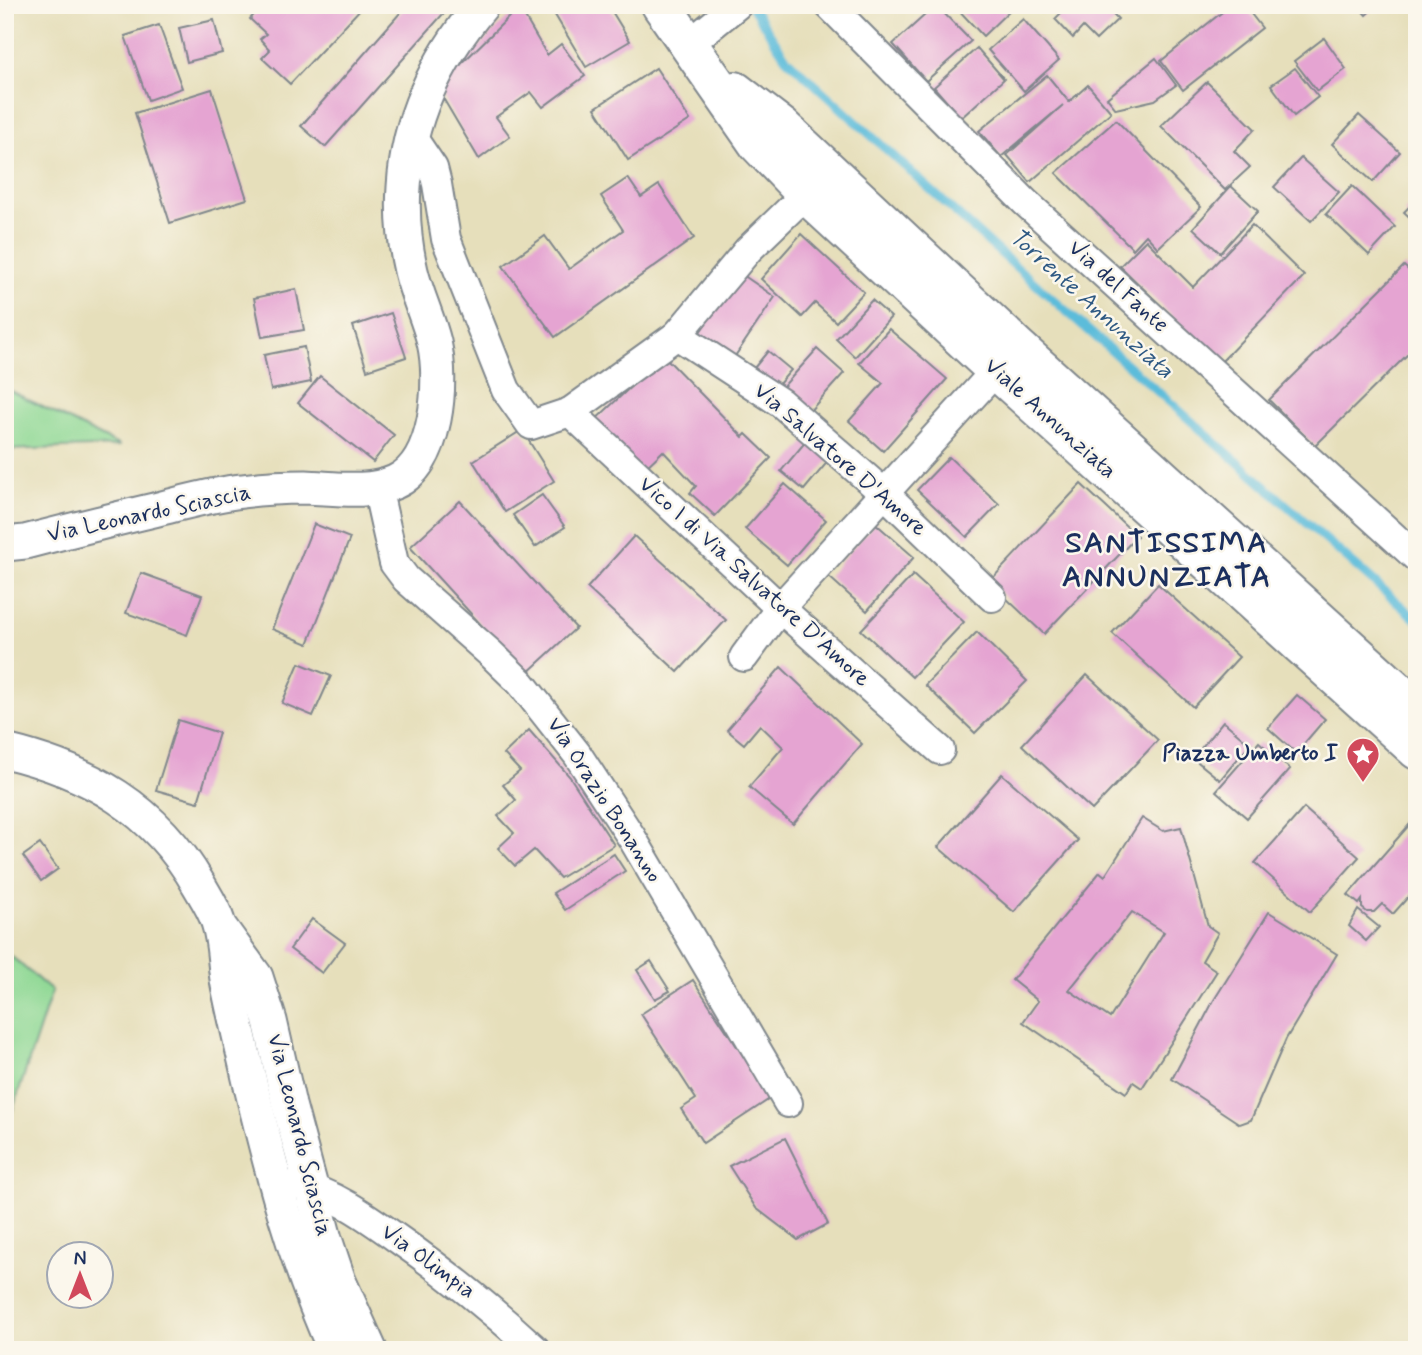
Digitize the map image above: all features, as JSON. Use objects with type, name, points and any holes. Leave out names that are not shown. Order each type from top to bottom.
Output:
[{"type":"main road","name":"Viale Annunziata","points":[[661,5],[1006,358]]},
{"type":"main road","name":"Viale Annunziata","points":[[703,46],[758,144],[806,194],[1006,358],[1412,726]]},
{"type":"street","points":[[377,487],[396,482],[409,473],[419,460],[428,442],[438,397],[434,345],[417,292],[406,244],[404,187],[419,108],[445,54],[482,5]]},
{"type":"street","points":[[703,46],[737,5]]},
{"type":"street","name":"Via del Fante","points":[[829,5],[1025,202],[1417,558]]},
{"type":"street","points":[[412,137],[433,168],[446,239],[506,390],[531,425],[570,412],[677,335],[748,250],[806,194]]},
{"type":"street","name":"Via Salvatore D'Amore","points":[[677,335],[781,403],[885,494],[992,597]]},
{"type":"street","points":[[744,657],[780,608],[1006,358]]},
{"type":"street","name":"Vico I di Via Salvatore D'Amore","points":[[570,412],[780,608],[940,750]]},
{"type":"street","name":"Via Leonardo Sciascia","points":[[5,544],[232,492],[276,488],[377,487]]},
{"type":"street","name":"Via Orazio Bonanno","points":[[377,487],[394,563],[405,579],[521,683],[577,754],[632,838],[788,1103]]},
{"type":"street","name":"Via Leonardo Sciascia","points":[[5,751],[64,768],[95,782],[124,800],[150,822],[190,869],[219,925],[256,977],[270,1021],[310,1188],[339,1280],[370,1350]]},
{"type":"street","name":"Via Leonardo Sciascia","points":[[219,925],[228,985],[275,1180],[308,1290],[335,1350]]},
{"type":"street","name":"Via Olimpia","points":[[275,1180],[310,1188],[341,1201],[474,1294],[536,1350]]},
{"type":"green space","points":[[5,388],[120,446],[5,450]]},
{"type":"green space","points":[[5,951],[52,991],[9,1121],[5,1123]]},
{"type":"building","points":[[257,5],[364,5],[290,84],[262,58],[270,50],[260,39],[266,34],[250,19],[260,8]]},
{"type":"building","points":[[407,5],[451,5],[325,147],[301,126]]},
{"type":"building","points":[[571,5],[608,5],[630,41],[586,67],[555,15]]},
{"type":"building","points":[[936,5],[971,41],[926,81],[893,44]]},
{"type":"building","points":[[954,5],[1015,5],[983,36]]},
{"type":"building","points":[[1062,5],[1105,5],[1118,19],[1096,40],[1083,27],[1073,38],[1055,19],[1065,9]]},
{"type":"building","points":[[1231,5],[1244,5],[1262,28],[1183,90],[1161,61]]},
{"type":"building","points":[[1357,5],[1377,5],[1366,15]]},
{"type":"building","points":[[519,7],[547,55],[561,44],[585,76],[543,107],[531,92],[496,117],[510,136],[479,159],[437,88]]},
{"type":"building","points":[[1023,19],[1059,60],[1024,91],[988,50]]},
{"type":"building","points":[[214,20],[222,53],[187,62],[179,28]]},
{"type":"building","points":[[159,25],[182,88],[148,100],[125,36]]},
{"type":"building","points":[[1324,38],[1346,69],[1317,91],[1294,61]]},
{"type":"building","points":[[977,48],[1004,79],[961,118],[934,87]]},
{"type":"building","points":[[1156,58],[1176,85],[1155,100],[1116,109],[1107,98]]},
{"type":"building","points":[[656,68],[690,120],[628,160],[595,108]]},
{"type":"building","points":[[1295,68],[1318,97],[1294,116],[1271,85]]},
{"type":"building","points":[[1047,75],[1069,102],[1088,85],[1111,112],[1030,182],[1007,155],[1063,105],[1001,157],[979,131]]},
{"type":"building","points":[[1207,82],[1255,129],[1234,151],[1250,167],[1225,190],[1161,126]]},
{"type":"building","points":[[212,89],[247,199],[170,223],[135,113]]},
{"type":"building","points":[[1359,115],[1400,152],[1373,182],[1332,144]]},
{"type":"building","points":[[1116,120],[1201,207],[1158,248],[1146,235],[1133,249],[1056,173]]},
{"type":"building","points":[[1301,158],[1339,192],[1311,221],[1274,187]]},
{"type":"building","points":[[628,178],[641,197],[659,185],[694,238],[555,337],[503,266],[545,236],[569,269],[623,230],[601,196]]},
{"type":"building","points":[[1231,186],[1258,211],[1220,253],[1193,228]]},
{"type":"building","points":[[1352,186],[1395,227],[1369,255],[1326,214]]},
{"type":"building","points":[[1417,199],[1417,224],[1404,212]]},
{"type":"building","points":[[1252,225],[1304,276],[1220,363],[1120,266],[1146,240],[1193,287]]},
{"type":"building","points":[[801,234],[864,292],[836,322],[815,303],[802,317],[761,279]]},
{"type":"building","points":[[1404,266],[1417,278],[1417,345],[1315,446],[1269,400]]},
{"type":"building","points":[[740,273],[775,297],[731,362],[696,338]]},
{"type":"building","points":[[296,289],[304,330],[262,337],[254,298]]},
{"type":"building","points":[[872,300],[891,317],[855,357],[836,339]]},
{"type":"building","points":[[391,313],[406,357],[367,370],[353,326]]},
{"type":"building","points":[[889,329],[947,379],[883,451],[849,421],[883,383],[859,363]]},
{"type":"building","points":[[304,347],[311,382],[271,390],[264,355]]},
{"type":"building","points":[[817,349],[844,373],[808,413],[781,389]]},
{"type":"building","points":[[768,351],[791,370],[772,392],[750,373]]},
{"type":"building","points":[[664,356],[743,437],[746,434],[771,458],[715,516],[690,493],[696,486],[663,451],[642,471],[594,421]]},
{"type":"building","points":[[320,376],[394,435],[373,462],[298,403]]},
{"type":"building","points":[[522,430],[554,481],[505,512],[473,461]]},
{"type":"building","points":[[807,440],[830,459],[804,490],[781,471]]},
{"type":"building","points":[[949,457],[999,504],[967,537],[917,490]]},
{"type":"building","points":[[785,484],[826,520],[787,565],[745,529]]},
{"type":"building","points":[[1081,484],[1137,536],[1044,634],[989,582]]},
{"type":"building","points":[[542,495],[565,527],[535,547],[513,515]]},
{"type":"building","points":[[460,501],[576,628],[526,674],[410,547]]},
{"type":"building","points":[[875,523],[914,557],[867,611],[828,576]]},
{"type":"building","points":[[314,524],[350,538],[308,644],[272,629]]},
{"type":"building","points":[[634,536],[726,620],[678,672],[587,588]]},
{"type":"building","points":[[141,573],[202,595],[187,635],[126,613]]},
{"type":"building","points":[[913,575],[964,622],[912,677],[861,630]]},
{"type":"building","points":[[1158,584],[1239,657],[1193,707],[1112,633]]},
{"type":"building","points":[[977,632],[1027,681],[975,733],[925,685]]},
{"type":"building","points":[[299,663],[331,676],[313,716],[282,703]]},
{"type":"building","points":[[781,667],[862,744],[793,824],[749,787],[783,747],[760,725],[744,744],[727,730]]},
{"type":"building","points":[[1087,675],[1158,740],[1092,810],[1022,745]]},
{"type":"building","points":[[1297,695],[1325,719],[1296,753],[1268,728]]},
{"type":"building","points":[[178,720],[219,733],[198,802],[156,790]]},
{"type":"building","points":[[1223,721],[1250,744],[1220,780],[1193,758]]},
{"type":"building","points":[[529,730],[570,777],[614,845],[560,878],[534,850],[515,866],[498,848],[514,833],[498,816],[516,800],[503,785],[520,771],[504,754]]},
{"type":"building","points":[[1259,742],[1290,769],[1247,818],[1216,791]]},
{"type":"building","points":[[1002,774],[1078,840],[1014,912],[938,847]]},
{"type":"building","points":[[1304,808],[1359,857],[1310,912],[1255,863]]},
{"type":"building","points":[[1417,816],[1417,887],[1393,914],[1382,904],[1374,912],[1367,912],[1362,908],[1362,900],[1359,904],[1348,895]]},
{"type":"building","points":[[1142,818],[1163,831],[1181,827],[1208,926],[1218,933],[1202,961],[1217,971],[1142,1088],[1133,1082],[1126,1093],[1023,1022],[1038,1001],[1012,980],[1100,872],[1105,876]],"holes":[[[1132,912],[1164,932],[1110,1018],[1069,990]]]},
{"type":"building","points":[[40,844],[58,869],[41,881],[23,856]]},
{"type":"building","points":[[614,854],[625,871],[565,910],[553,893]]},
{"type":"building","points":[[1358,910],[1379,927],[1366,941],[1349,926]]},
{"type":"building","points":[[1269,912],[1337,954],[1286,1039],[1251,1120],[1240,1124],[1172,1079],[1214,1000]]},
{"type":"building","points":[[312,919],[345,943],[322,973],[290,949]]},
{"type":"building","points":[[651,961],[670,991],[655,999],[637,970]]},
{"type":"building","points":[[693,980],[771,1098],[703,1143],[681,1109],[696,1099],[641,1014]]},
{"type":"building","points":[[785,1138],[828,1224],[798,1240],[756,1208],[729,1166]]},
{"type":"waterway","name":"Torrente Annunziata","points":[[751,5],[786,58],[989,243],[1417,620]]},
{"type":"place","name":"Piazza Umberto I","points":[[1363,784]]},
{"type":"district","name":"SANTISSIMA ANNUNZIATA","points":[[1167,560]]}]
